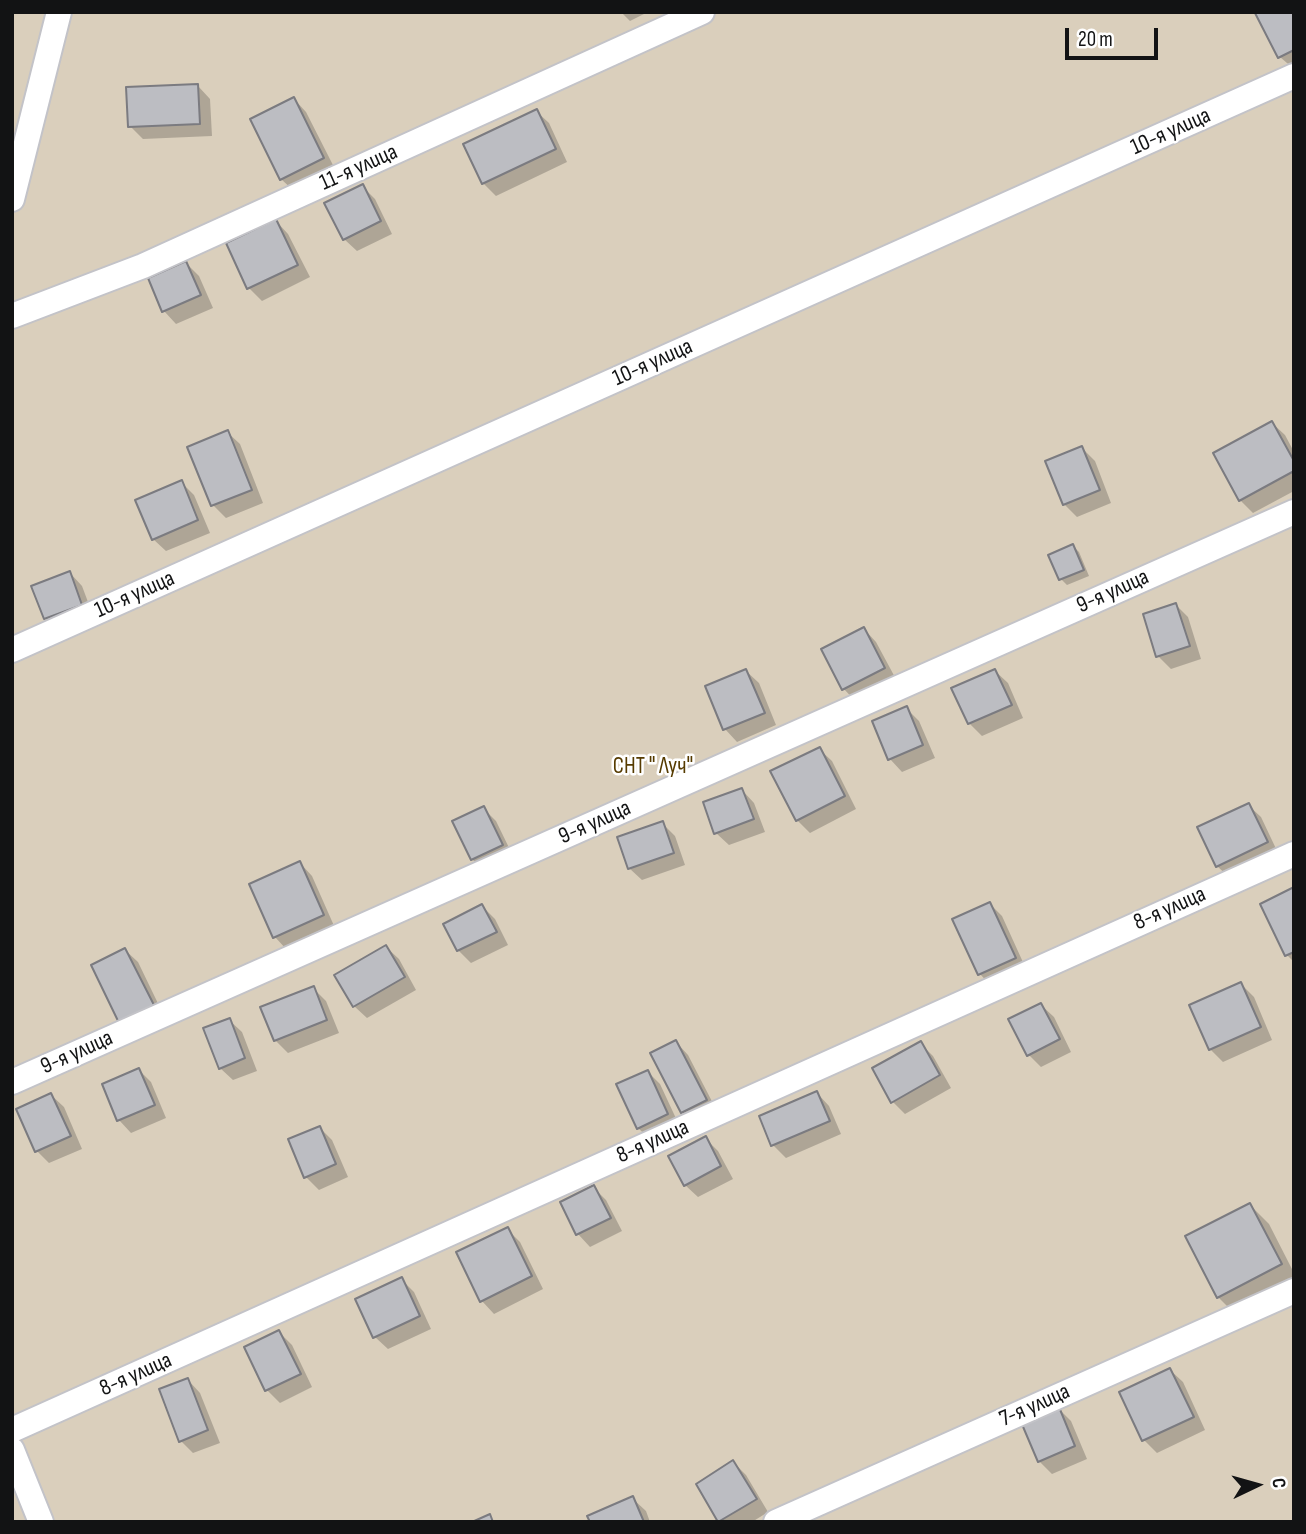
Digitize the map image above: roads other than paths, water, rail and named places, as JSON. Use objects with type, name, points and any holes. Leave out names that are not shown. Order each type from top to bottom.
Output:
[{"type":"street","points":[[12,199],[59,12]]},
{"type":"street","name":"11-я улица","points":[[12,316],[143,266],[702,12]]},
{"type":"street","name":"10-я улица","points":[[12,650],[1294,76]]},
{"type":"street","name":"9-я улица","points":[[12,1082],[1294,512]]},
{"type":"street","name":"8-я улица","points":[[12,1430],[1294,853]]},
{"type":"street","name":"7-я улица","points":[[776,1522],[1294,1291]]},
{"type":"street","points":[[12,1450],[41,1522]]},
{"type":"park label","name":"СНТ \" Луч\"","points":[[653,767]]}]
